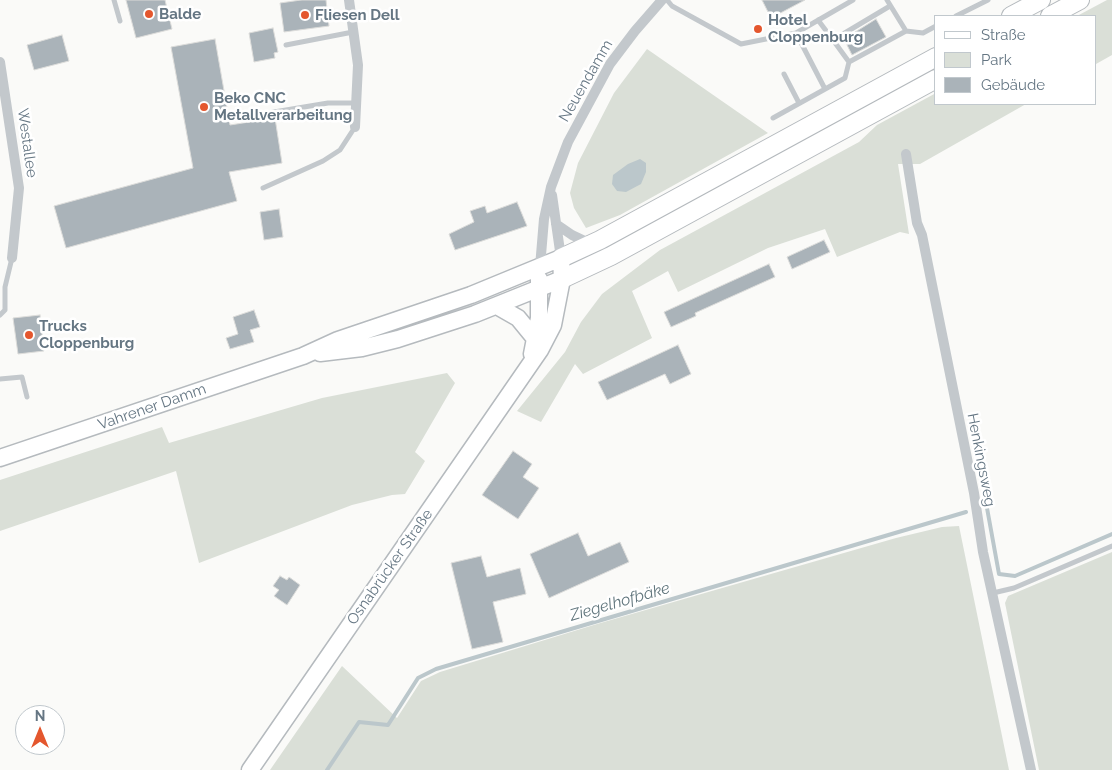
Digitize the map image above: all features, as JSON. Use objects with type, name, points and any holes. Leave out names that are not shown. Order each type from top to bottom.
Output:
[{"type":"highway","points":[[1013,15],[1041,0]]},
{"type":"highway","points":[[1052,15],[1080,0]]},
{"type":"highway","points":[[561,258],[591,244],[934,59]]},
{"type":"highway","points":[[562,279],[612,256],[934,80]]},
{"type":"main road","name":"Osnabrücker Straße","points":[[250,770],[540,350],[553,325],[562,279],[561,258]]},
{"type":"main road","name":"Vahrener Damm","points":[[0,458],[303,356],[338,340],[471,295],[561,258]]},
{"type":"main road","name":"Osnabrücker Straße","points":[[530,363],[539,318],[540,267]]},
{"type":"main road","name":"Vahrener Damm","points":[[303,356],[362,348],[398,339],[497,306],[562,279]]},
{"type":"main road","points":[[497,306],[518,318],[536,340]]},
{"type":"street","points":[[349,0],[358,65],[355,127]]},
{"type":"street","name":"Neuendamm","points":[[540,267],[544,219],[551,187],[568,142],[595,90],[635,30],[662,0]]},
{"type":"street","name":"Westallee","points":[[0,62],[19,188],[12,258]]},
{"type":"street","name":"Henkingsweg","points":[[906,154],[917,223],[922,235],[974,493],[983,552],[994,593],[1031,770]]},
{"type":"street","name":"Neuendamm","points":[[551,187],[561,258]]},
{"type":"street","points":[[556,224],[572,235],[591,244]]},
{"type":"lane","points":[[114,0],[120,21]]},
{"type":"lane","points":[[667,0],[672,6],[741,44],[796,33],[853,0]]},
{"type":"lane","points":[[887,0],[906,31]]},
{"type":"lane","points":[[958,15],[988,0]]},
{"type":"lane","points":[[833,40],[890,6]]},
{"type":"lane","points":[[818,20],[849,62]]},
{"type":"lane","points":[[773,118],[845,78],[849,62],[906,31],[923,33],[934,27]]},
{"type":"lane","points":[[286,45],[353,32]]},
{"type":"lane","points":[[796,33],[825,88]]},
{"type":"lane","points":[[784,74],[799,103]]},
{"type":"lane","points":[[256,115],[328,103],[356,103]]},
{"type":"lane","points":[[263,188],[322,161],[340,150],[355,127]]},
{"type":"lane","points":[[0,315],[6,310],[5,287],[12,258]]},
{"type":"lane","points":[[0,379],[22,377],[27,397]]},
{"type":"lane","points":[[994,593],[1014,588],[1112,546]]},
{"type":"green space","points":[[1107,0],[1112,0],[1112,55],[1097,63],[1097,15],[1079,15]]},
{"type":"green space","points":[[647,49],[768,133],[620,215],[586,228],[574,208],[570,193],[578,163],[614,93]]},
{"type":"green space","points":[[934,94],[934,105],[1024,105],[920,164],[898,164],[909,234],[900,232],[837,257],[825,229],[768,248],[678,292],[668,271],[632,291],[652,338],[583,374],[575,364],[541,422],[517,411],[565,352],[581,322],[602,294],[660,250],[859,142],[877,125]]},
{"type":"green space","points":[[447,373],[455,383],[415,452],[425,461],[405,494],[392,495],[352,505],[199,563],[176,471],[0,531],[0,480],[162,427],[169,443],[322,398]]},
{"type":"green space","points":[[959,526],[1009,770],[270,770],[342,666],[397,718],[421,681],[440,672],[597,624],[896,538],[942,527]]},
{"type":"green space","points":[[1112,552],[1112,770],[1039,770],[1005,603],[1008,596]]},
{"type":"shaded area","points":[[640,159],[646,163],[646,172],[641,184],[626,192],[617,191],[612,184],[613,175],[628,164]]},
{"type":"building","name":"Balde","points":[[126,0],[165,0],[172,29],[136,38]]},
{"type":"building","name":"Fliesen Dell","points":[[301,0],[326,0],[329,26],[284,32],[280,3]]},
{"type":"building","points":[[762,0],[805,0],[771,18]]},
{"type":"building","points":[[876,19],[886,37],[852,55],[844,39]]},
{"type":"building","points":[[273,28],[278,52],[274,53],[275,58],[254,62],[249,33]]},
{"type":"building","points":[[62,35],[69,61],[34,70],[27,45]]},
{"type":"building","name":"Beko CNC Metallverarbeitung","points":[[215,39],[230,125],[275,118],[282,163],[229,172],[237,201],[66,248],[54,206],[193,168],[171,47]]},
{"type":"building","points":[[517,202],[527,226],[455,250],[449,234],[474,222],[470,211],[485,206],[487,213]]},
{"type":"building","points":[[279,209],[283,237],[264,240],[260,212]]},
{"type":"building","points":[[824,240],[830,252],[792,269],[787,257]]},
{"type":"building","points":[[769,264],[775,277],[695,313],[696,316],[671,327],[664,312]]},
{"type":"building","points":[[254,310],[260,327],[250,330],[254,342],[230,349],[226,338],[238,334],[233,317]]},
{"type":"building","name":"Trucks Cloppenburg","points":[[40,315],[44,351],[18,354],[13,318]]},
{"type":"building","points":[[678,345],[691,374],[670,384],[665,374],[607,400],[598,382]]},
{"type":"building","points":[[513,451],[532,464],[523,477],[539,488],[518,519],[482,495]]},
{"type":"building","points":[[578,533],[588,556],[620,542],[629,562],[549,598],[530,554]]},
{"type":"building","points":[[481,556],[487,577],[520,568],[526,594],[493,602],[503,642],[472,649],[451,563]]},
{"type":"building","points":[[280,576],[287,580],[289,577],[300,585],[287,605],[274,596],[279,590],[273,586]]},
{"type":"waterway","name":"Ziegelhofbäke","points":[[987,508],[999,574],[1015,576],[1112,534]]},
{"type":"waterway","name":"Ziegelhofbäke","points":[[327,770],[359,722],[388,725],[418,678],[436,669],[966,512]]},
{"type":"place","name":"Balde","points":[[149,14]]},
{"type":"place","name":"Fliesen Dell","points":[[305,15]]},
{"type":"place","name":"Hotel Cloppenburg","points":[[758,29]]},
{"type":"place","name":"Beko CNC Metallverarbeitung","points":[[204,107]]},
{"type":"place","name":"Trucks Cloppenburg","points":[[29,335]]}]
